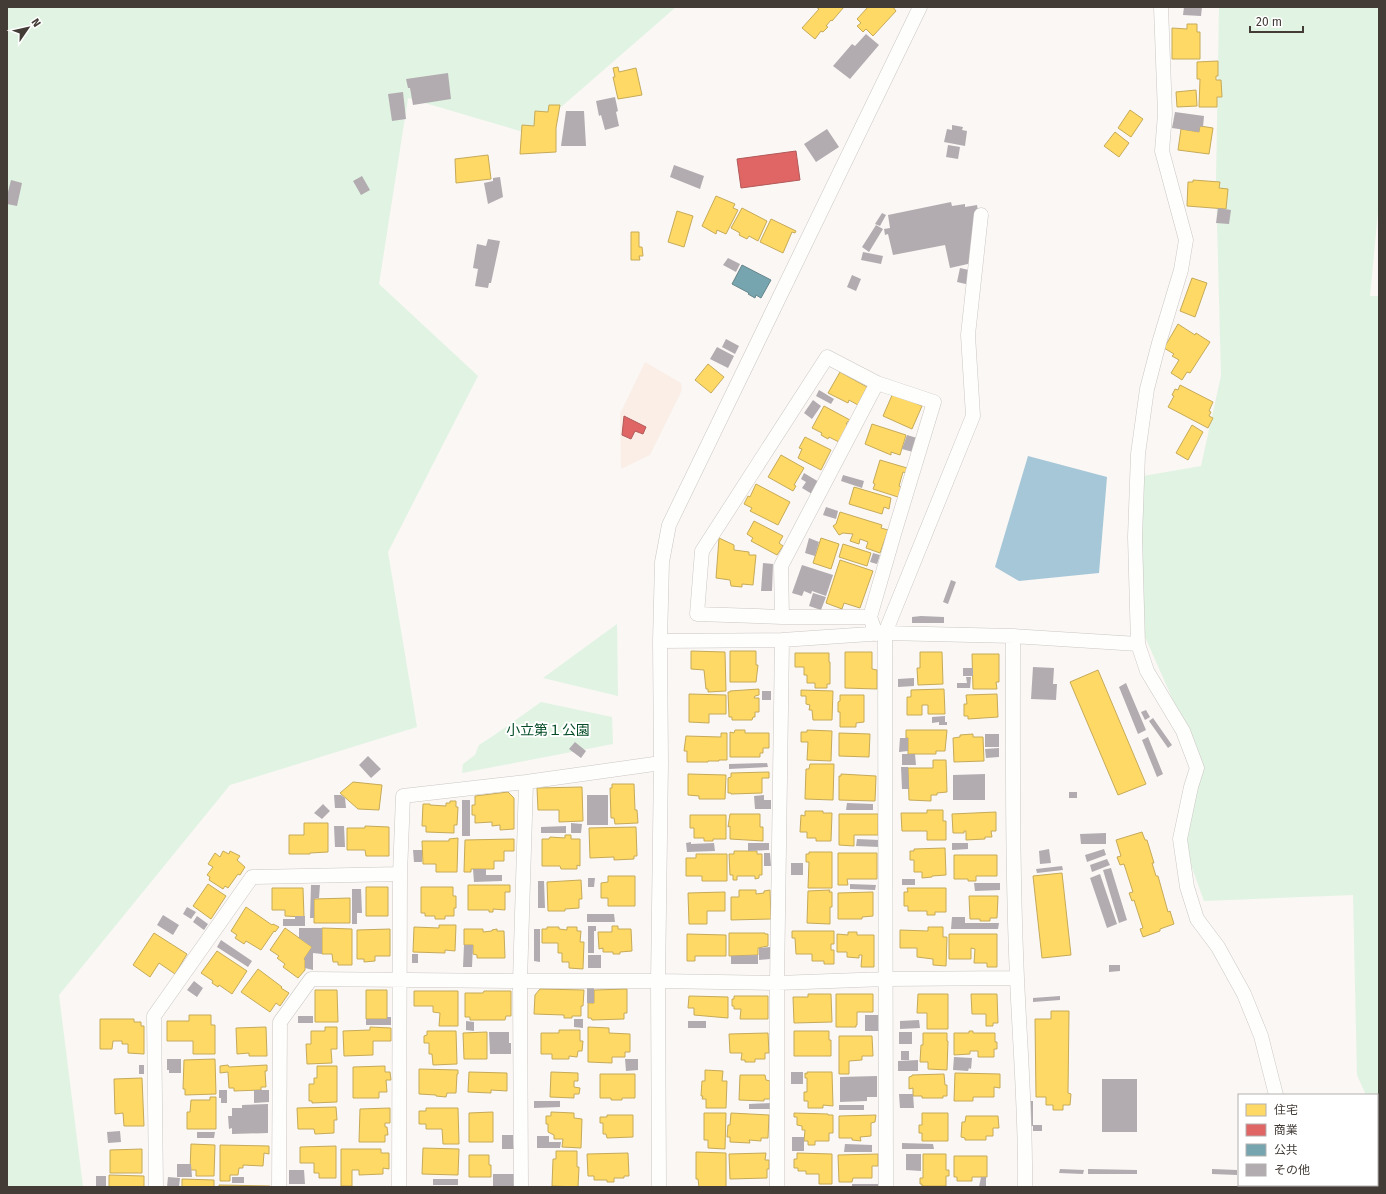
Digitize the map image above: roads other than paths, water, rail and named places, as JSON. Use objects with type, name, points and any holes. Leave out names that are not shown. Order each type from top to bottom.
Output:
[{"type":"street","points":[[659,1187],[658,981],[661,763],[660,641],[662,562],[669,525],[920,7]]},
{"type":"street","points":[[1161,7],[1165,114],[1162,151],[1186,240],[1181,270],[1147,389],[1138,454],[1135,537],[1138,644],[1147,671],[1183,731],[1197,768],[1191,787],[1180,839],[1187,887],[1197,918],[1218,947],[1244,994],[1261,1036],[1276,1094]]},
{"type":"street","points":[[886,1187],[886,979],[881,633],[973,416],[968,335],[981,215]]},
{"type":"street","points":[[827,357],[877,383],[934,402],[870,617],[782,617],[697,614],[702,551],[827,357]]},
{"type":"street","points":[[782,617],[781,566],[877,383]]},
{"type":"street","points":[[870,617],[881,633]]},
{"type":"street","points":[[660,641],[782,640],[881,633],[1013,636],[1138,644]]},
{"type":"street","points":[[1013,636],[1013,814],[1017,978],[1026,1149],[1025,1187]]},
{"type":"street","points":[[777,1187],[777,983],[782,640]]},
{"type":"street","points":[[399,1187],[400,874],[403,796],[526,782],[661,763]]},
{"type":"street","points":[[521,1187],[520,981],[526,782]]},
{"type":"street","points":[[156,1187],[154,1016],[252,877],[400,874]]},
{"type":"street","points":[[279,1187],[280,1022],[311,979],[777,983],[886,979],[1017,978]]},
{"type":"water","points":[[1028,456],[1107,477],[1099,573],[1019,581],[995,567]]},
{"type":"park label","name":"小立第１公園","points":[[548,730]]}]
